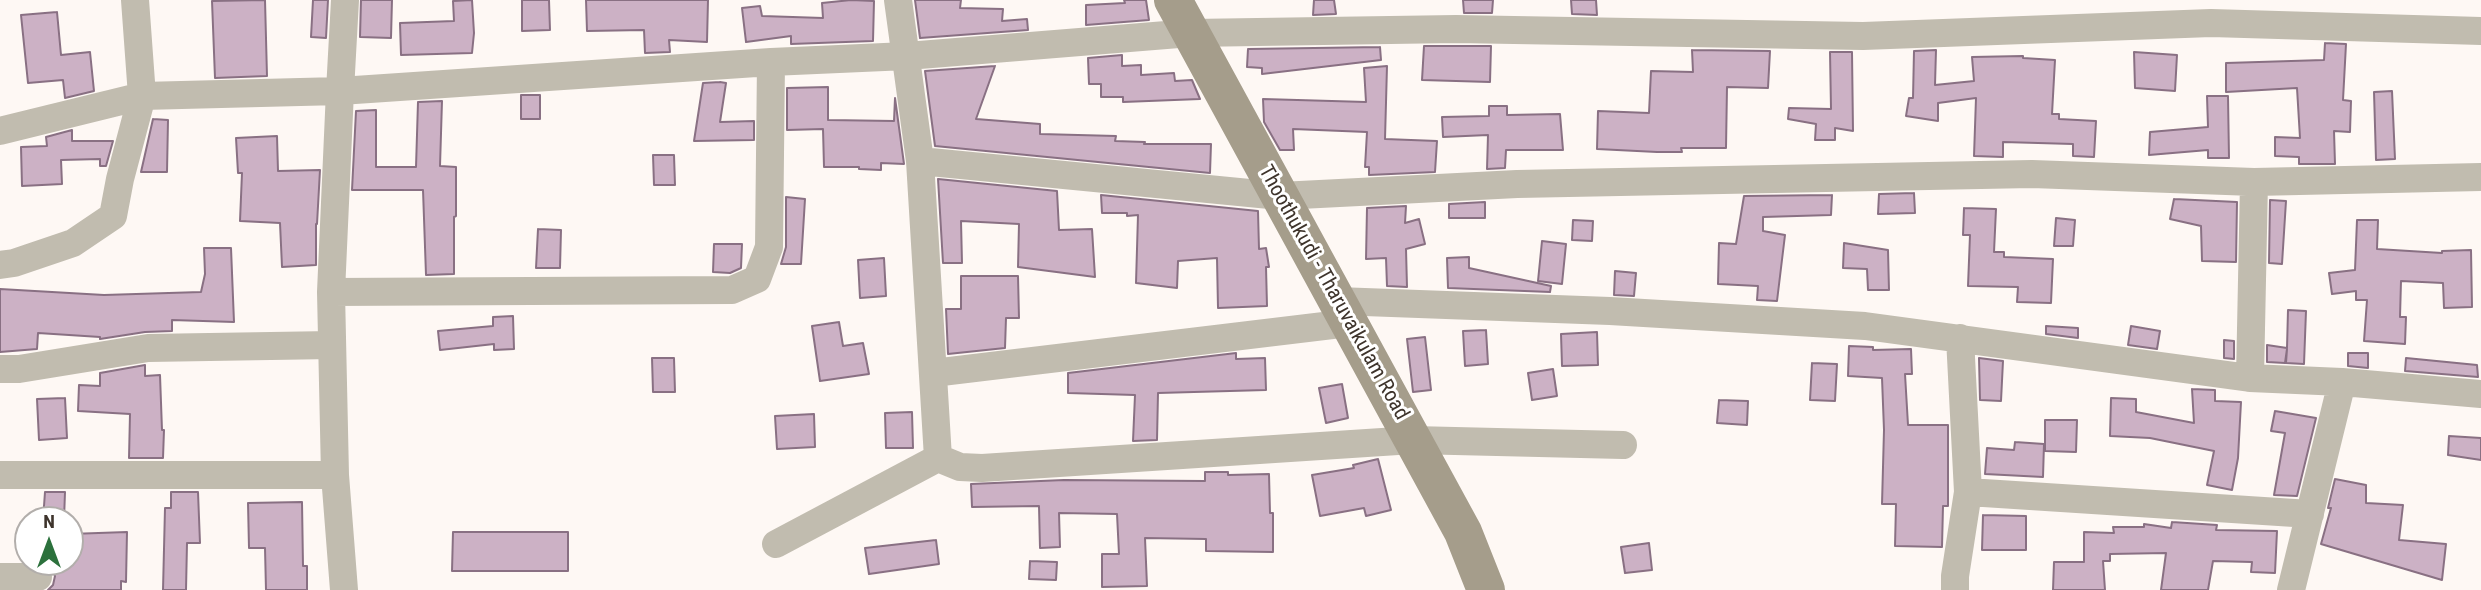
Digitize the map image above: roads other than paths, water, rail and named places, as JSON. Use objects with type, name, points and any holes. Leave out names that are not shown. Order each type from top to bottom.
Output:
[{"type":"main road","name":"Thoothukudi - Tharuvaikulam Road","points":[[1182,16],[1463,532],[1486,590]]},
{"type":"street","points":[[0,265],[14,263],[73,243],[113,216],[142,96],[135,0]]},
{"type":"street","points":[[344,590],[335,475],[331,292],[345,0]]},
{"type":"street","points":[[898,0],[920,161],[938,458]]},
{"type":"street","points":[[0,131],[142,96],[340,91],[771,62],[907,56],[1182,16],[1456,29],[1863,36],[2211,23],[2481,31]]},
{"type":"street","points":[[331,292],[732,290],[757,279],[769,247],[771,62]]},
{"type":"street","points":[[920,161],[1280,196],[1517,184],[2032,174],[2254,182],[2481,177]]},
{"type":"street","points":[[2249,378],[2254,182]]},
{"type":"street","points":[[933,373],[1343,312],[1609,311],[1865,326],[2249,378],[2342,382],[2481,394]]},
{"type":"street","points":[[1955,590],[1968,492],[1960,338]]},
{"type":"street","points":[[0,369],[19,369],[148,348],[332,345]]},
{"type":"street","points":[[2291,590],[2342,382]]},
{"type":"street","points":[[938,458],[960,467],[982,468],[1413,440],[1623,445]]},
{"type":"street","points":[[776,544],[938,458]]},
{"type":"street","points":[[0,475],[335,475]]},
{"type":"street","points":[[1968,492],[2310,514]]},
{"type":"street","points":[[0,577],[38,577]]}]
